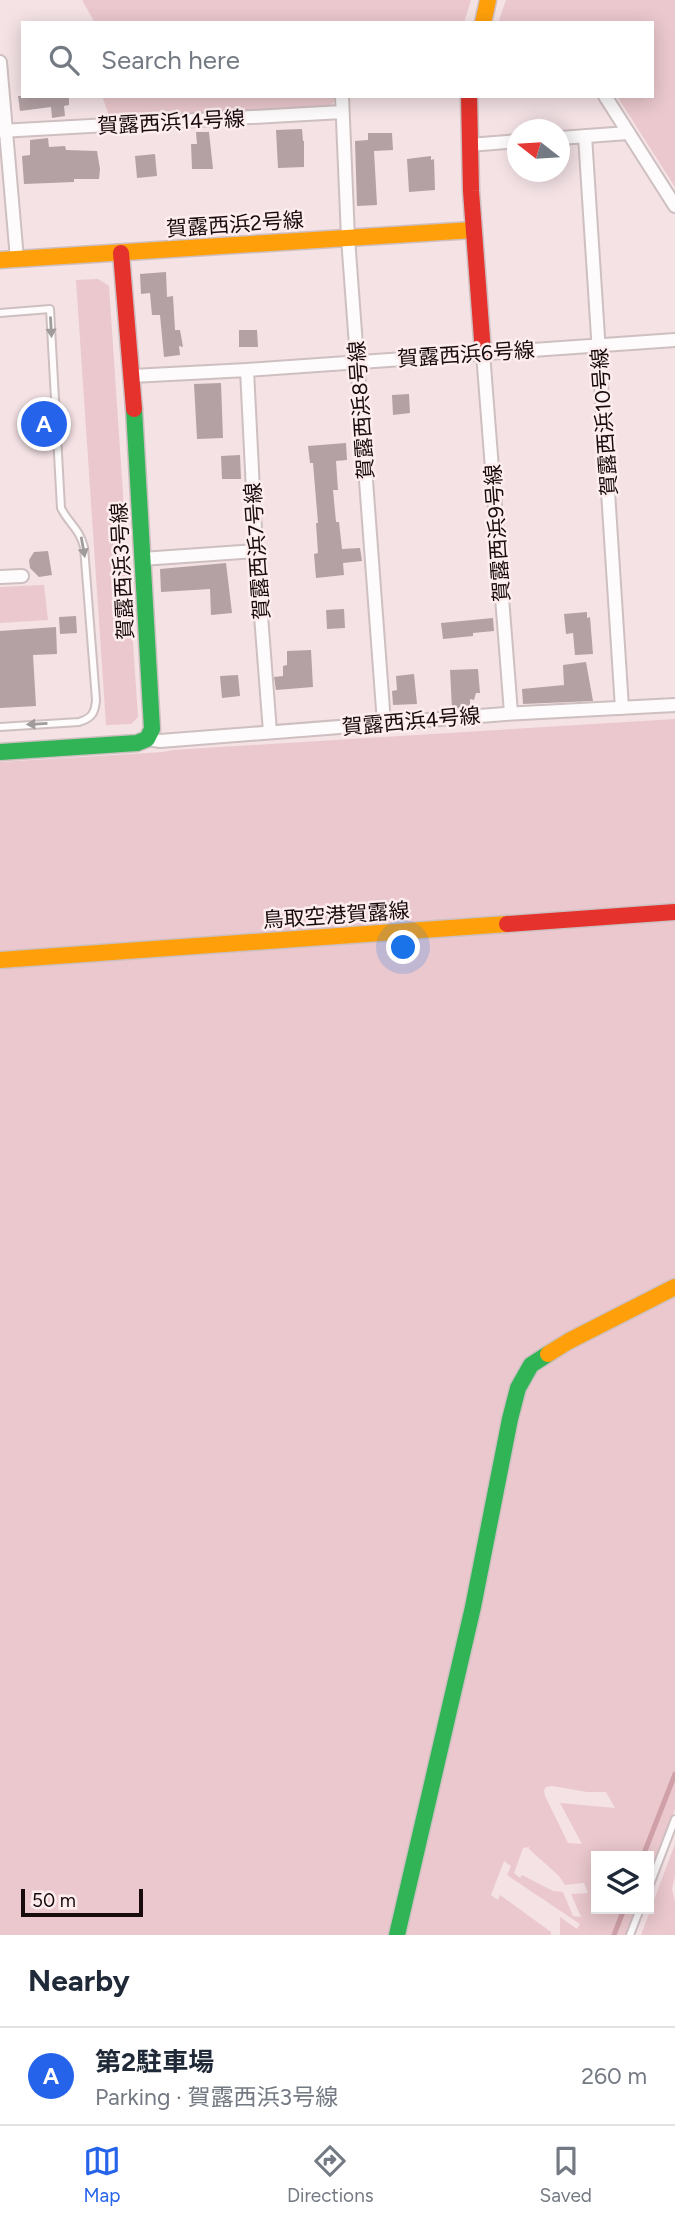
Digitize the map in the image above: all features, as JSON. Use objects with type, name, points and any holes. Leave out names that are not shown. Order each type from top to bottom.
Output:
[{"type":"street","points":[[483,21],[488,0]]},
{"type":"street","points":[[0,62],[17,259]]},
{"type":"street","name":"賀露西浜8号線","points":[[342,98],[348,238],[384,723]]},
{"type":"street","points":[[469,98],[468,145],[483,353]]},
{"type":"street","points":[[606,98],[675,206]]},
{"type":"street","name":"賀露西浜14号線","points":[[4,131],[342,112]]},
{"type":"street","points":[[570,137],[628,133]]},
{"type":"street","name":"賀露西浜10号線","points":[[585,136],[622,708]]},
{"type":"street","points":[[468,145],[507,142]]},
{"type":"street","name":"賀露西浜2号線","points":[[0,260],[473,230]]},
{"type":"street","name":"賀露西浜3号線","points":[[121,253],[132,376],[152,729],[147,738]]},
{"type":"street","name":"賀露西浜6号線","points":[[132,376],[675,340]]},
{"type":"street","name":"賀露西浜9号線","points":[[483,353],[511,713]]},
{"type":"street","name":"賀露西浜7号線","points":[[247,370],[256,551],[270,732]]},
{"type":"street","points":[[142,559],[256,551]]},
{"type":"street","points":[[0,577],[22,576]]},
{"type":"street","name":"賀露西浜4号線","points":[[147,738],[160,741],[511,713],[675,705]]},
{"type":"street","points":[[0,752],[137,743],[147,738]]},
{"type":"street","name":"鳥取空港賀露線","points":[[0,960],[675,912]]},
{"type":"street","points":[[397,1935],[473,1607],[518,1388],[531,1365],[569,1341],[675,1287]]},
{"type":"lane","points":[[0,313],[50,309],[61,508],[67,520],[80,533],[84,547],[96,700],[95,712],[90,718],[79,722],[0,727]]},
{"type":"lane","points":[[654,1874],[675,1819]]},
{"type":"lane","points":[[630,1935],[638,1914]]},
{"type":"shaded area","points":[[82,0],[471,0],[465,21],[94,21]]},
{"type":"shaded area","points":[[506,0],[675,0],[675,187],[618,98],[654,98],[654,21],[499,21]]},
{"type":"shaded area","points":[[103,98],[335,98],[325,110],[110,118]]},
{"type":"shaded area","points":[[98,279],[109,286],[138,717],[131,724],[106,725],[76,280]]},
{"type":"shaded area","points":[[44,585],[48,620],[0,623],[0,587]]},
{"type":"shaded area","points":[[675,719],[675,1279],[528,1362],[415,1817],[392,1935],[0,1935],[0,762]]},
{"type":"shaded area","points":[[675,1295],[675,1809],[654,1865],[654,1851],[591,1851],[591,1914],[635,1914],[627,1935],[560,1935],[560,1917],[577,1929],[580,1924],[507,1875],[511,1866],[504,1861],[491,1895],[498,1900],[500,1895],[551,1932],[551,1935],[405,1935],[525,1393],[536,1372],[556,1356]],"holes":[[[552,1786],[606,1792],[615,1808],[560,1803],[582,1844],[568,1843],[544,1790]],[[523,1848],[529,1849],[559,1876],[565,1885],[584,1883],[588,1893],[571,1894],[581,1917],[573,1916],[563,1892],[553,1891],[514,1873]]]},
{"type":"shaded area","points":[[675,1844],[675,1876],[672,1889],[675,1902],[675,1935],[641,1935],[649,1914],[654,1914],[654,1900]]},
{"type":"building","points":[[18,96],[69,98],[69,105],[64,106],[65,116],[52,118],[51,107],[20,111]]},
{"type":"building","points":[[302,129],[304,167],[278,168],[276,130]]},
{"type":"building","points":[[196,132],[209,132],[213,169],[192,169],[191,144],[197,144]]},
{"type":"building","points":[[368,133],[392,133],[393,150],[374,151],[377,205],[357,206],[355,141],[368,140]]},
{"type":"building","points":[[48,138],[49,147],[65,146],[66,150],[97,151],[99,179],[24,184],[22,156],[30,155],[30,140]]},
{"type":"building","points":[[155,154],[157,176],[137,178],[135,156]]},
{"type":"building","points":[[431,156],[431,160],[434,159],[435,190],[409,192],[407,159]]},
{"type":"building","points":[[166,272],[167,297],[173,296],[175,330],[180,330],[183,347],[179,346],[180,355],[164,357],[160,315],[152,315],[150,293],[141,294],[140,274]]},
{"type":"building","points":[[239,330],[257,330],[258,347],[239,347]]},
{"type":"building","points":[[221,383],[223,438],[197,439],[194,384]]},
{"type":"building","points":[[409,394],[410,413],[393,415],[392,395]]},
{"type":"building","points":[[346,443],[347,460],[336,461],[338,490],[333,490],[336,522],[339,522],[342,549],[360,548],[362,561],[343,563],[344,575],[316,578],[314,554],[318,553],[318,523],[313,463],[310,463],[308,446]]},
{"type":"building","points":[[240,455],[241,479],[222,479],[221,456]]},
{"type":"building","points":[[48,551],[52,575],[39,577],[30,568],[29,560],[34,552]]},
{"type":"building","points":[[226,563],[232,613],[211,615],[210,589],[161,592],[160,569]]},
{"type":"building","points":[[344,609],[345,628],[327,629],[326,610]]},
{"type":"building","points":[[587,612],[587,618],[590,617],[593,654],[575,655],[573,633],[566,634],[564,614]]},
{"type":"building","points":[[76,616],[77,633],[60,634],[59,617]]},
{"type":"building","points":[[493,618],[494,631],[443,639],[441,623]]},
{"type":"building","points":[[56,627],[57,654],[33,655],[36,706],[0,708],[0,631]]},
{"type":"building","points":[[311,650],[313,687],[276,690],[274,677],[283,676],[283,666],[287,665],[287,651]]},
{"type":"building","points":[[586,662],[593,701],[523,704],[522,689],[564,685],[563,665]]},
{"type":"building","points":[[478,669],[480,693],[476,693],[474,700],[470,699],[470,708],[452,709],[450,670]]},
{"type":"building","points":[[414,674],[417,704],[393,705],[392,691],[397,690],[396,676]]},
{"type":"building","points":[[238,675],[240,696],[222,698],[220,676]]},
{"type":"waterway","points":[[645,1851],[675,1774]]},
{"type":"waterway","points":[[614,1935],[622,1914]]},
{"type":"traffic: fast","points":[[0,752],[137,743],[147,739],[152,729],[134,409]]},
{"type":"traffic: fast","points":[[397,1935],[473,1607],[518,1388],[531,1365],[548,1354]]},
{"type":"traffic: slow","points":[[483,21],[488,0]]},
{"type":"traffic: slow","points":[[0,260],[473,230]]},
{"type":"traffic: slow","points":[[0,960],[507,924]]},
{"type":"traffic: slow","points":[[548,1354],[675,1287]]},
{"type":"traffic: jam","points":[[469,98],[471,191],[483,353]]},
{"type":"traffic: jam","points":[[121,253],[134,409]]},
{"type":"traffic: jam","points":[[507,924],[675,912]]},
{"type":"place","name":"第2駐車場","points":[[44,424]]}]
